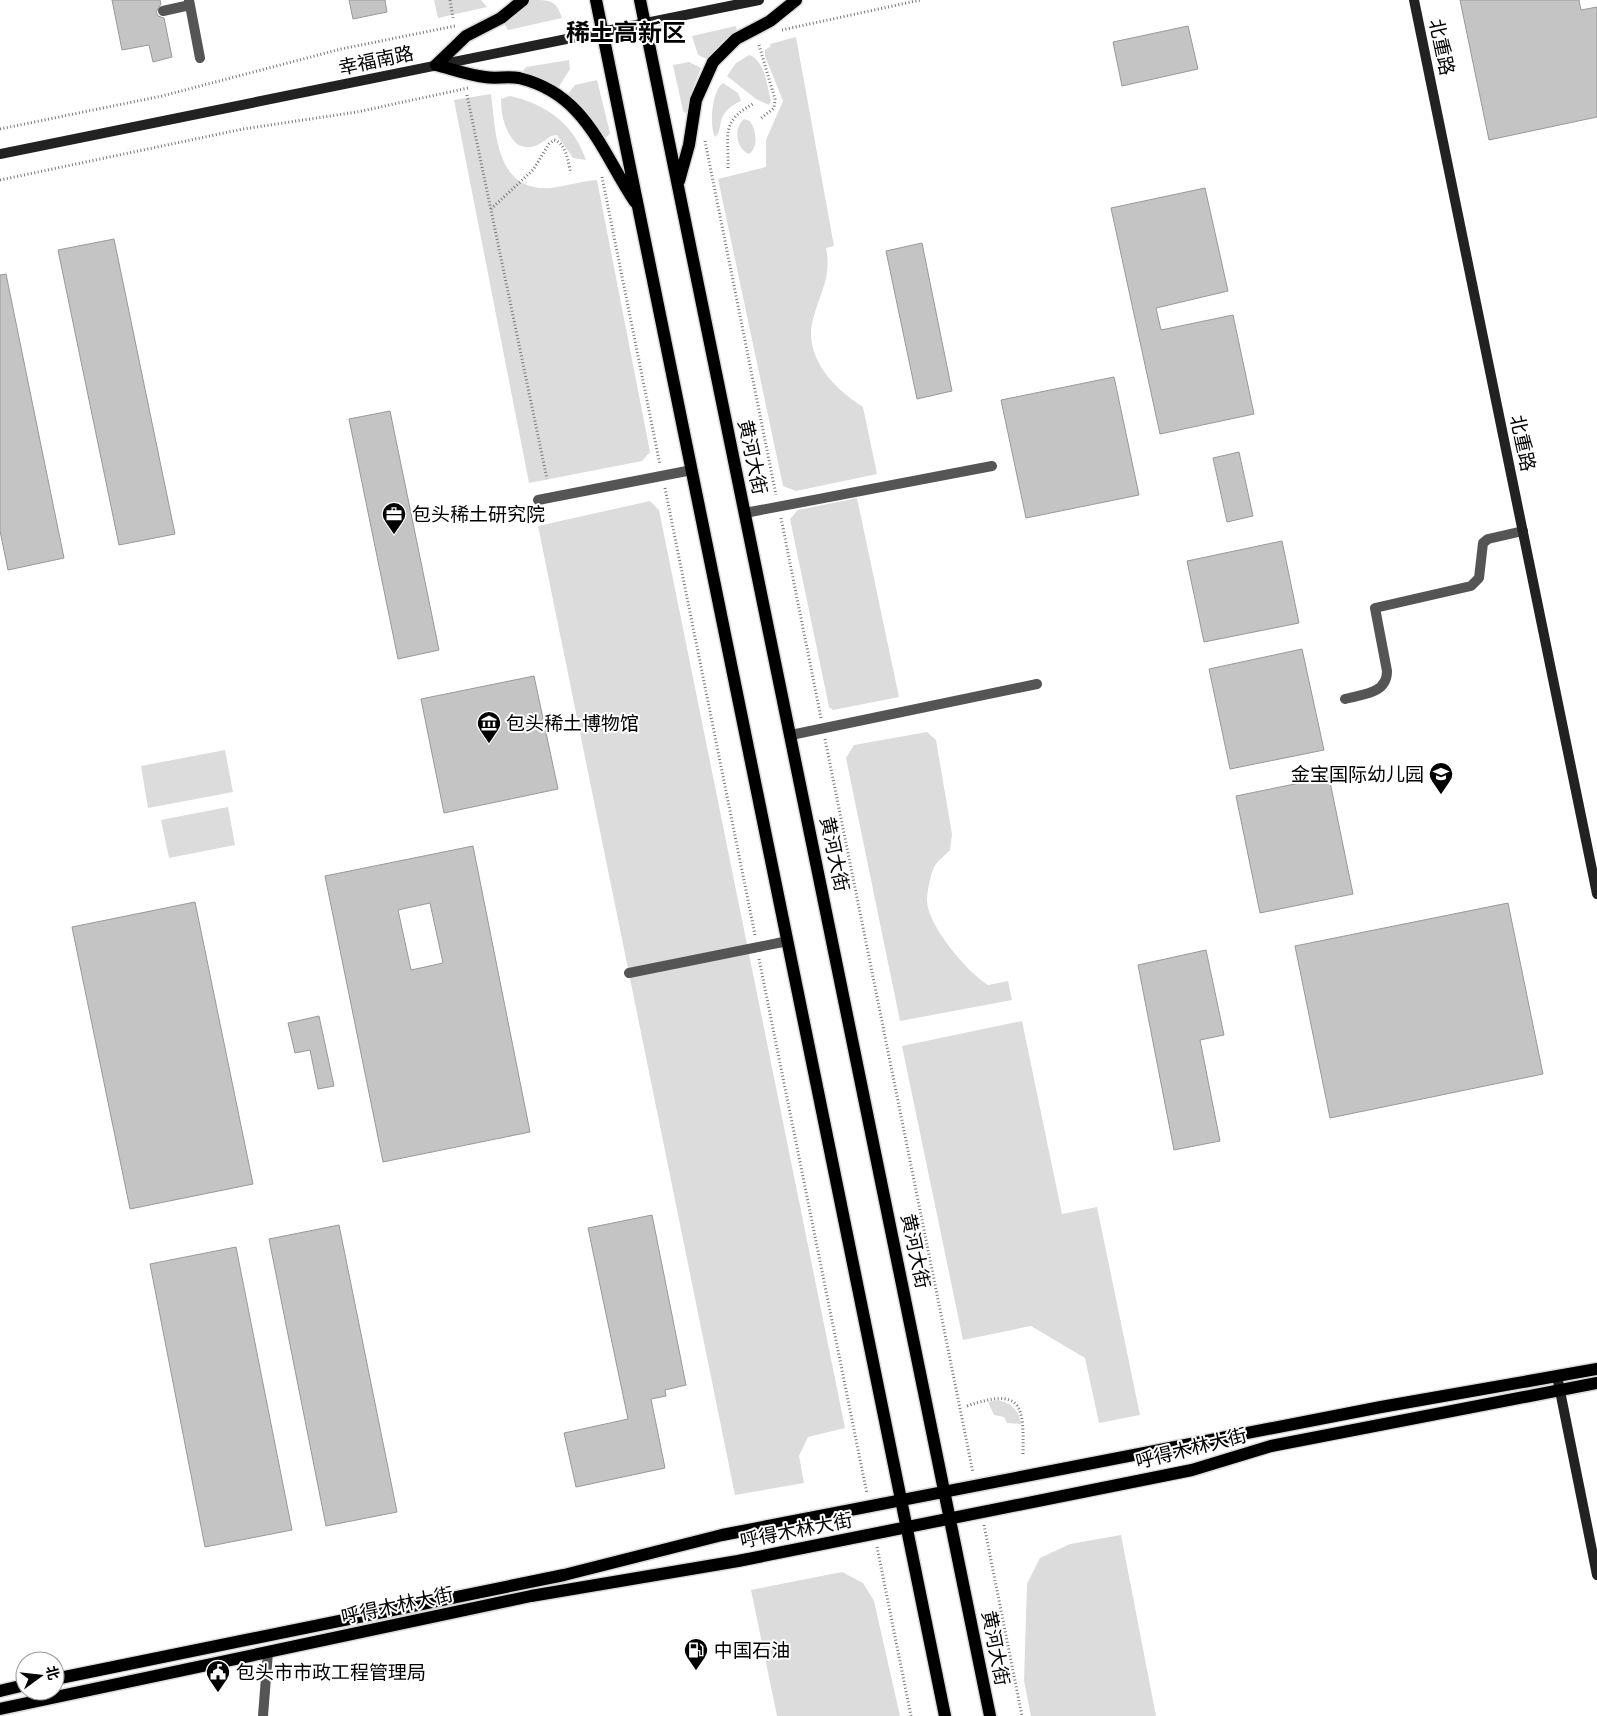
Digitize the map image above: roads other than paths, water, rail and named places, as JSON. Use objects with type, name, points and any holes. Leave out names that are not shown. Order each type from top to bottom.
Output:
[{"type":"main road","points":[[436,66],[466,36],[495,22],[523,0]]},
{"type":"main road","points":[[596,0],[945,1716]]},
{"type":"main road","name":"黄河大街","points":[[640,0],[946,1491],[990,1716]]},
{"type":"main road","points":[[678,184],[689,145],[696,100],[713,62],[736,39],[770,21],[796,0]]},
{"type":"main road","points":[[436,66],[486,77],[508,76],[531,82],[564,99],[579,113],[602,144],[620,179],[639,208]]},
{"type":"main road","name":"呼得木林大街","points":[[65,1677],[564,1575],[685,1542],[1380,1406],[1597,1369]]},
{"type":"main road","name":"呼得木林大街","points":[[0,1709],[531,1596],[738,1561],[907,1528],[1192,1470],[1271,1446],[1597,1383]]},
{"type":"main road","points":[[0,1691],[15,1688]]},
{"type":"street","name":"幸福南路","points":[[0,154],[759,0]]},
{"type":"street","name":"北重路","points":[[1414,0],[1597,894]]},
{"type":"street","points":[[1557,1376],[1597,1575]]},
{"type":"lane","points":[[163,11],[189,2],[200,58]]},
{"type":"lane","points":[[746,513],[992,466]]},
{"type":"lane","points":[[538,500],[692,470]]},
{"type":"lane","points":[[1345,699],[1379,690],[1386,681],[1387,671],[1375,608],[1471,586],[1479,578],[1482,543],[1488,539],[1523,530]]},
{"type":"lane","points":[[791,735],[1038,684]]},
{"type":"lane","points":[[629,974],[788,942]]},
{"type":"lane","points":[[263,1716],[268,1652]]},
{"type":"place","name":"包头稀土研究院","points":[[394,535]]},
{"type":"place","name":"包头稀土博物馆","points":[[489,744]]},
{"type":"place","name":"金宝国际幼儿园","points":[[1441,795]]},
{"type":"place","name":"中国石油","points":[[696,1671]]},
{"type":"place","name":"包头市市政工程管理局","points":[[218,1693]]},
{"type":"district","name":"稀土高新区","points":[[626,33]]}]
